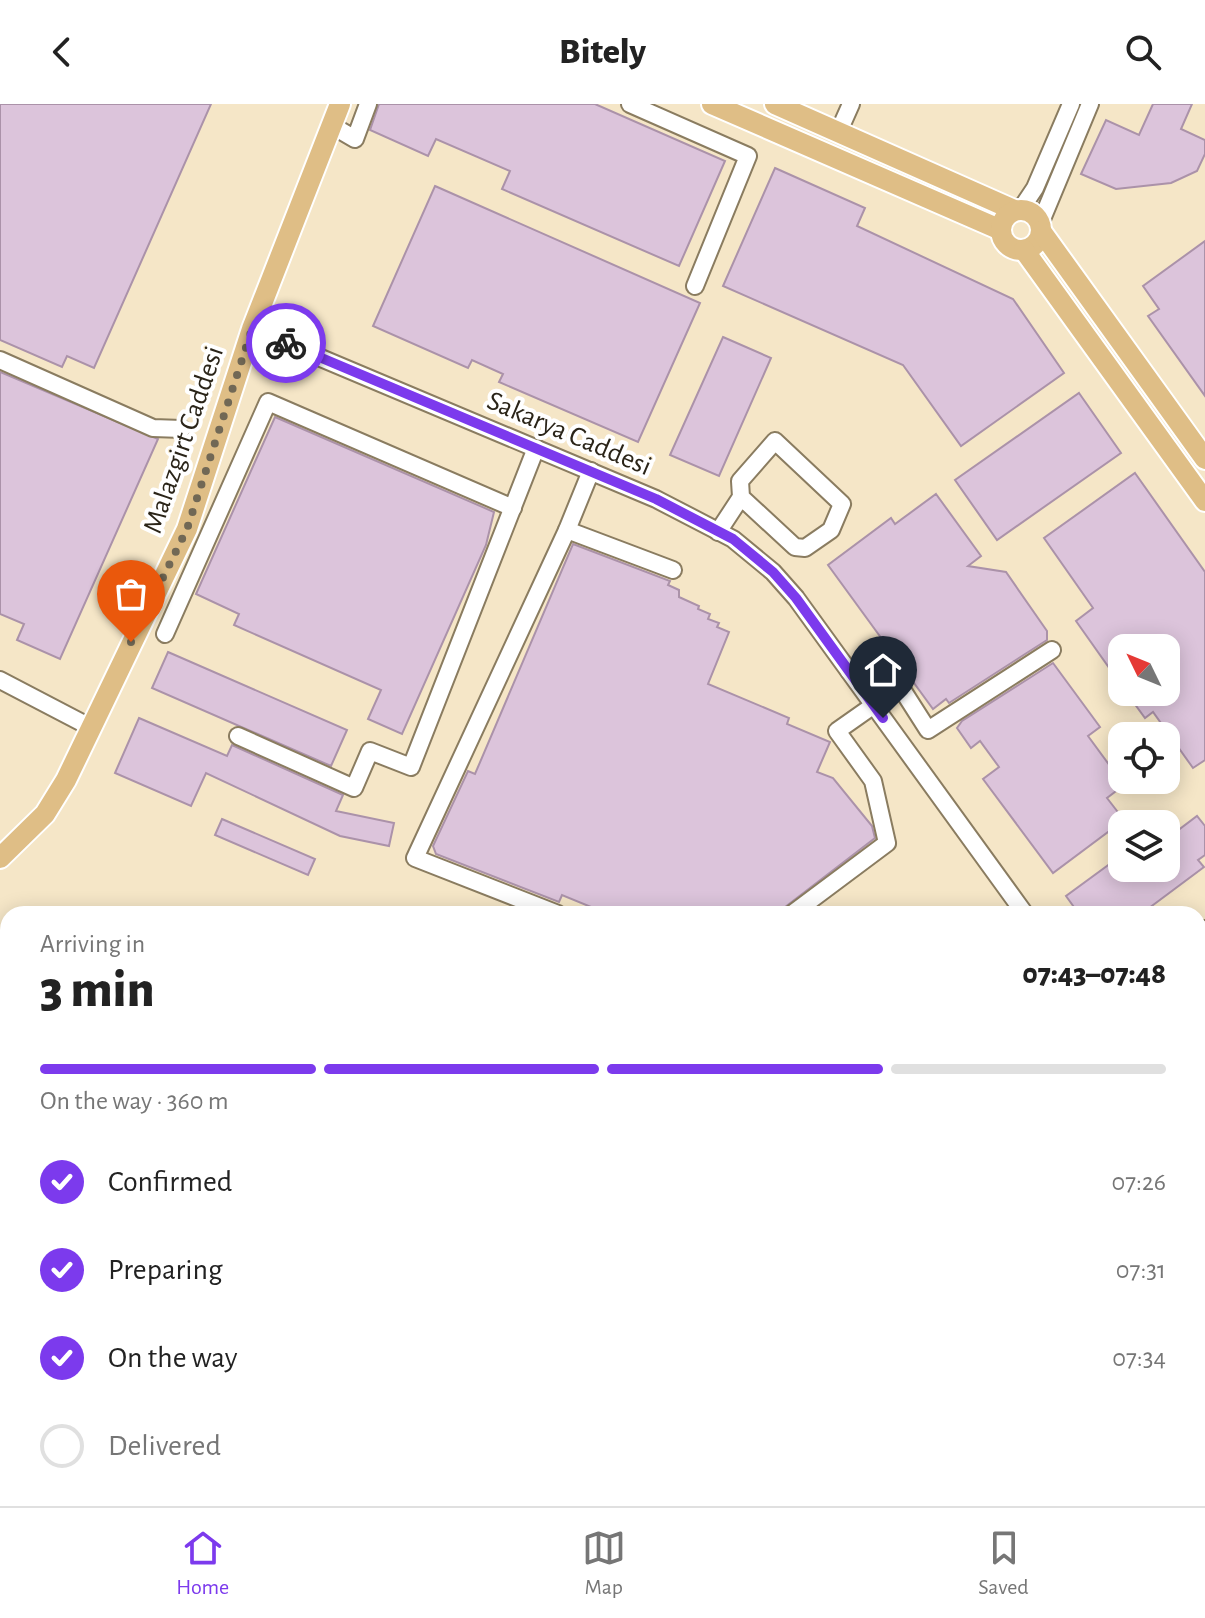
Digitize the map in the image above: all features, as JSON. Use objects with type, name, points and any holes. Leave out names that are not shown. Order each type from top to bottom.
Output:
[{"type":"main road","name":"Malazgirt Caddesi","points":[[0,858],[45,814],[66,780],[187,529],[252,329],[340,104]]},
{"type":"main road","points":[[712,104],[1001,230]]},
{"type":"main road","points":[[775,104],[816,113],[839,131],[1018,210],[1033,213],[1205,459]]},
{"type":"main road","points":[[1018,210],[1004,218],[1001,230],[1005,242],[1024,250],[1205,501]]},
{"type":"main road","points":[[1024,250],[1036,243],[1041,227]]},
{"type":"street","points":[[331,125],[355,139],[368,104]]},
{"type":"street","points":[[630,104],[748,156],[695,286]]},
{"type":"street","points":[[839,131],[851,104]]},
{"type":"street","points":[[1018,210],[1035,188],[1071,104]]},
{"type":"street","points":[[1041,227],[1090,104]]},
{"type":"street","name":"Sakarya Caddesi","points":[[252,329],[591,471],[718,532],[773,572],[796,598],[1019,906]]},
{"type":"street","points":[[0,360],[153,428],[182,429]]},
{"type":"street","points":[[165,634],[268,402],[513,508]]},
{"type":"street","points":[[718,532],[741,497],[740,481],[775,441],[842,504],[831,530],[805,548],[795,547],[741,497]]},
{"type":"street","points":[[238,736],[354,788],[370,751],[411,767],[536,448]]},
{"type":"street","points":[[538,906],[415,858],[567,530],[591,471]]},
{"type":"street","points":[[567,530],[673,570]]},
{"type":"street","points":[[849,671],[889,669],[928,730],[1052,650]]},
{"type":"street","points":[[0,680],[90,727]]},
{"type":"street","points":[[803,906],[887,843],[873,781],[837,731],[874,705]]},
{"type":"building","points":[[0,104],[211,104],[94,368],[67,356],[62,367],[0,340]]},
{"type":"building","points":[[379,104],[595,104],[725,161],[679,266],[502,189],[510,171],[436,139],[428,156],[370,130]]},
{"type":"building","points":[[1153,104],[1192,104],[1181,129],[1205,140],[1205,154],[1197,171],[1171,183],[1116,189],[1081,174],[1106,120],[1139,135]]},
{"type":"building","points":[[775,168],[865,208],[857,226],[1013,299],[1064,373],[961,446],[903,365],[723,286]]},
{"type":"building","points":[[435,186],[700,303],[638,442],[499,382],[503,374],[472,360],[468,368],[373,326]]},
{"type":"building","points":[[1205,241],[1205,396],[1148,316],[1159,309],[1143,286]]},
{"type":"building","points":[[723,337],[771,358],[719,476],[670,455]]},
{"type":"building","points":[[0,372],[158,439],[60,659],[17,640],[24,624],[0,614]]},
{"type":"building","points":[[1079,393],[1121,453],[997,540],[955,480]]},
{"type":"building","points":[[275,417],[494,512],[486,545],[402,734],[368,719],[381,690],[234,625],[239,614],[196,594]]},
{"type":"building","points":[[1135,473],[1205,572],[1205,760],[1193,768],[1180,750],[1180,722],[1160,722],[1153,712],[1145,718],[1136,706],[1180,706],[1180,634],[1108,634],[1108,666],[1076,621],[1093,608],[1044,538]]},
{"type":"building","points":[[936,494],[981,556],[968,566],[1006,572],[1047,631],[1047,640],[949,703],[946,699],[933,709],[828,565],[891,518],[895,524]]},
{"type":"building","points":[[573,544],[670,581],[668,585],[679,590],[679,597],[699,606],[698,609],[710,614],[708,619],[719,623],[717,627],[729,632],[708,684],[789,718],[787,724],[830,742],[817,772],[833,778],[872,826],[875,838],[786,906],[589,906],[562,895],[559,902],[436,854],[433,846],[468,771],[475,774]]},
{"type":"building","points":[[168,652],[347,730],[331,766],[152,688]]},
{"type":"building","points":[[1053,663],[1100,727],[1088,736],[1108,763],[1108,794],[1112,794],[1107,798],[1116,810],[1108,810],[1108,832],[1053,873],[983,779],[999,767],[980,741],[971,748],[957,728],[962,721]]},
{"type":"building","points":[[139,718],[227,756],[232,745],[343,795],[336,811],[394,823],[389,846],[340,836],[206,773],[191,806],[115,773]]},
{"type":"building","points":[[1197,816],[1205,826],[1205,855],[1198,860],[1204,867],[1152,906],[1073,906],[1066,896],[1108,865],[1108,882],[1180,882],[1180,829]]},
{"type":"building","points":[[222,819],[315,859],[308,875],[215,835]]},
{"type":"way so far","points":[[131,642],[187,529],[252,329],[286,343]]},
{"type":"route","points":[[286,343],[656,499],[733,539],[773,572],[796,598],[883,718]]}]
